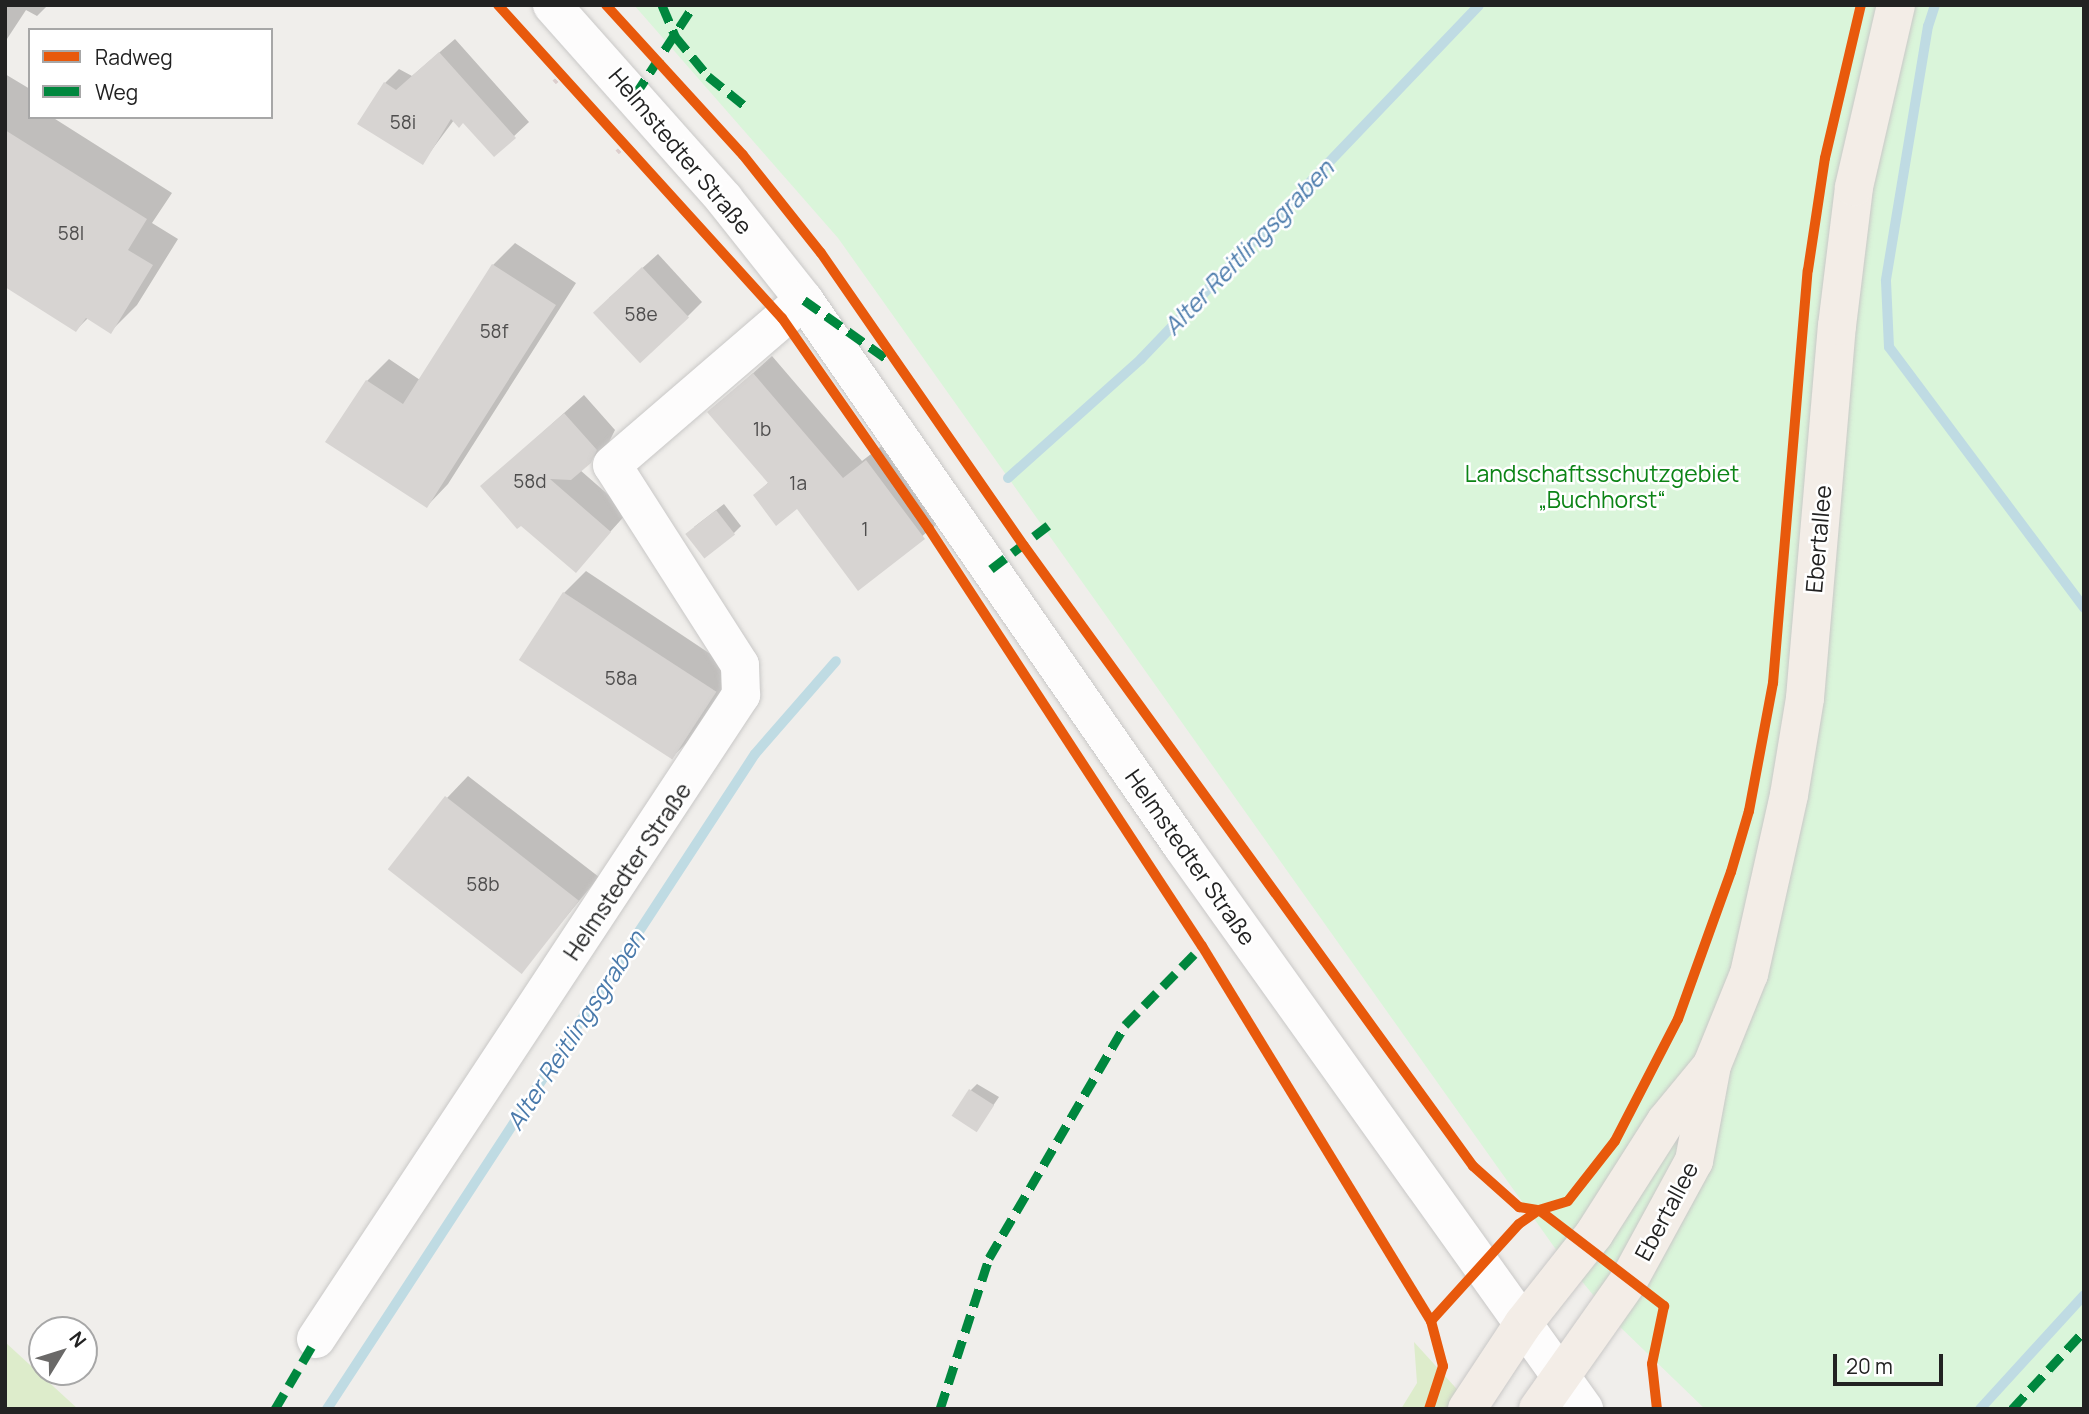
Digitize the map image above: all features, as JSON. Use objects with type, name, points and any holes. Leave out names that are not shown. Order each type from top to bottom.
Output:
[{"type":"main road","name":"Ebertallee","points":[[1538,1409],[1629,1280],[1695,1161],[1712,1065],[1749,974],[1789,795],[1805,698],[1837,326],[1854,187],[1896,5]]},
{"type":"main road","name":"Ebertallee","points":[[1466,1409],[1523,1324],[1590,1240],[1666,1121],[1712,1065]]},
{"type":"street","name":"Helmstedter Straße","points":[[552,5],[716,188],[804,300],[1182,846],[1584,1409]]},
{"type":"street","name":"Helmstedter Straße","points":[[316,1339],[741,695],[740,665],[612,465],[804,300]]},
{"type":"path","points":[[554,82],[561,76]]},
{"type":"path","points":[[617,152],[624,146]]},
{"type":"green space","name":"Landschaftsschutzgebiet „Buchhorst“","points":[[634,5],[2084,5],[2084,1409],[1705,1409],[1617,1324],[1557,1251],[838,238]]},
{"type":"green space","points":[[5,1342],[28,1363],[28,1386],[53,1386],[78,1409],[5,1409]]},
{"type":"green space","points":[[1414,1342],[1475,1409],[1401,1409],[1417,1383]]},
{"type":"building","points":[[439,52],[516,138],[494,157],[463,123],[459,128],[451,119],[423,165],[357,124],[384,82],[396,90]]},
{"type":"building","points":[[5,130],[147,219],[128,250],[153,265],[111,334],[86,318],[76,332],[5,287]]},
{"type":"building","points":[[492,264],[556,305],[427,508],[325,442],[366,380],[403,404]]},
{"type":"building","points":[[642,267],[689,317],[640,363],[593,313]]},
{"type":"building","points":[[753,373],[843,478],[866,460],[925,539],[858,591],[797,509],[776,526],[753,495],[768,483],[707,412]]},
{"type":"building","points":[[564,413],[597,450],[591,463],[571,480],[550,479],[611,532],[576,573],[521,526],[517,529],[480,486]]},
{"type":"building","points":[[716,510],[735,534],[704,558],[685,534]]},
{"type":"building","points":[[563,592],[716,692],[672,760],[519,660]]},
{"type":"building","points":[[445,796],[579,901],[522,974],[388,869]]},
{"type":"building","points":[[969,1089],[994,1105],[977,1132],[952,1116]]},
{"type":"waterway","name":"Alter Reitlingsgraben","points":[[1008,478],[1141,359],[1479,5]]},
{"type":"waterway","points":[[1935,5],[1928,26],[1886,281],[1889,347],[2084,608]]},
{"type":"waterway","name":"Alter Reitlingsgraben","points":[[327,1409],[755,754],[836,661]]},
{"type":"waterway","points":[[1980,1409],[2084,1295]]},
{"type":"marked path","points":[[662,5],[675,36],[708,76],[744,105]]},
{"type":"marked path","points":[[635,95],[694,5]]},
{"type":"marked path","points":[[804,300],[887,359]]},
{"type":"marked path","points":[[991,569],[1055,520]]},
{"type":"marked path","points":[[940,1409],[989,1258],[1125,1025],[1202,946]]},
{"type":"marked path","points":[[2012,1409],[2084,1331]]},
{"type":"marked path","points":[[275,1409],[316,1339]]},
{"type":"cycle path","points":[[498,5],[782,318],[929,529],[1202,946],[1431,1321],[1443,1366],[1429,1409]]},
{"type":"cycle path","points":[[606,5],[743,155],[821,253],[1024,546],[1473,1166],[1519,1207],[1539,1210],[1664,1306],[1652,1364],[1657,1409]]},
{"type":"cycle path","points":[[1431,1321],[1519,1224],[1539,1210],[1568,1201],[1615,1141],[1678,1019],[1731,872],[1749,811],[1773,683],[1808,270],[1825,158],[1861,5]]}]
